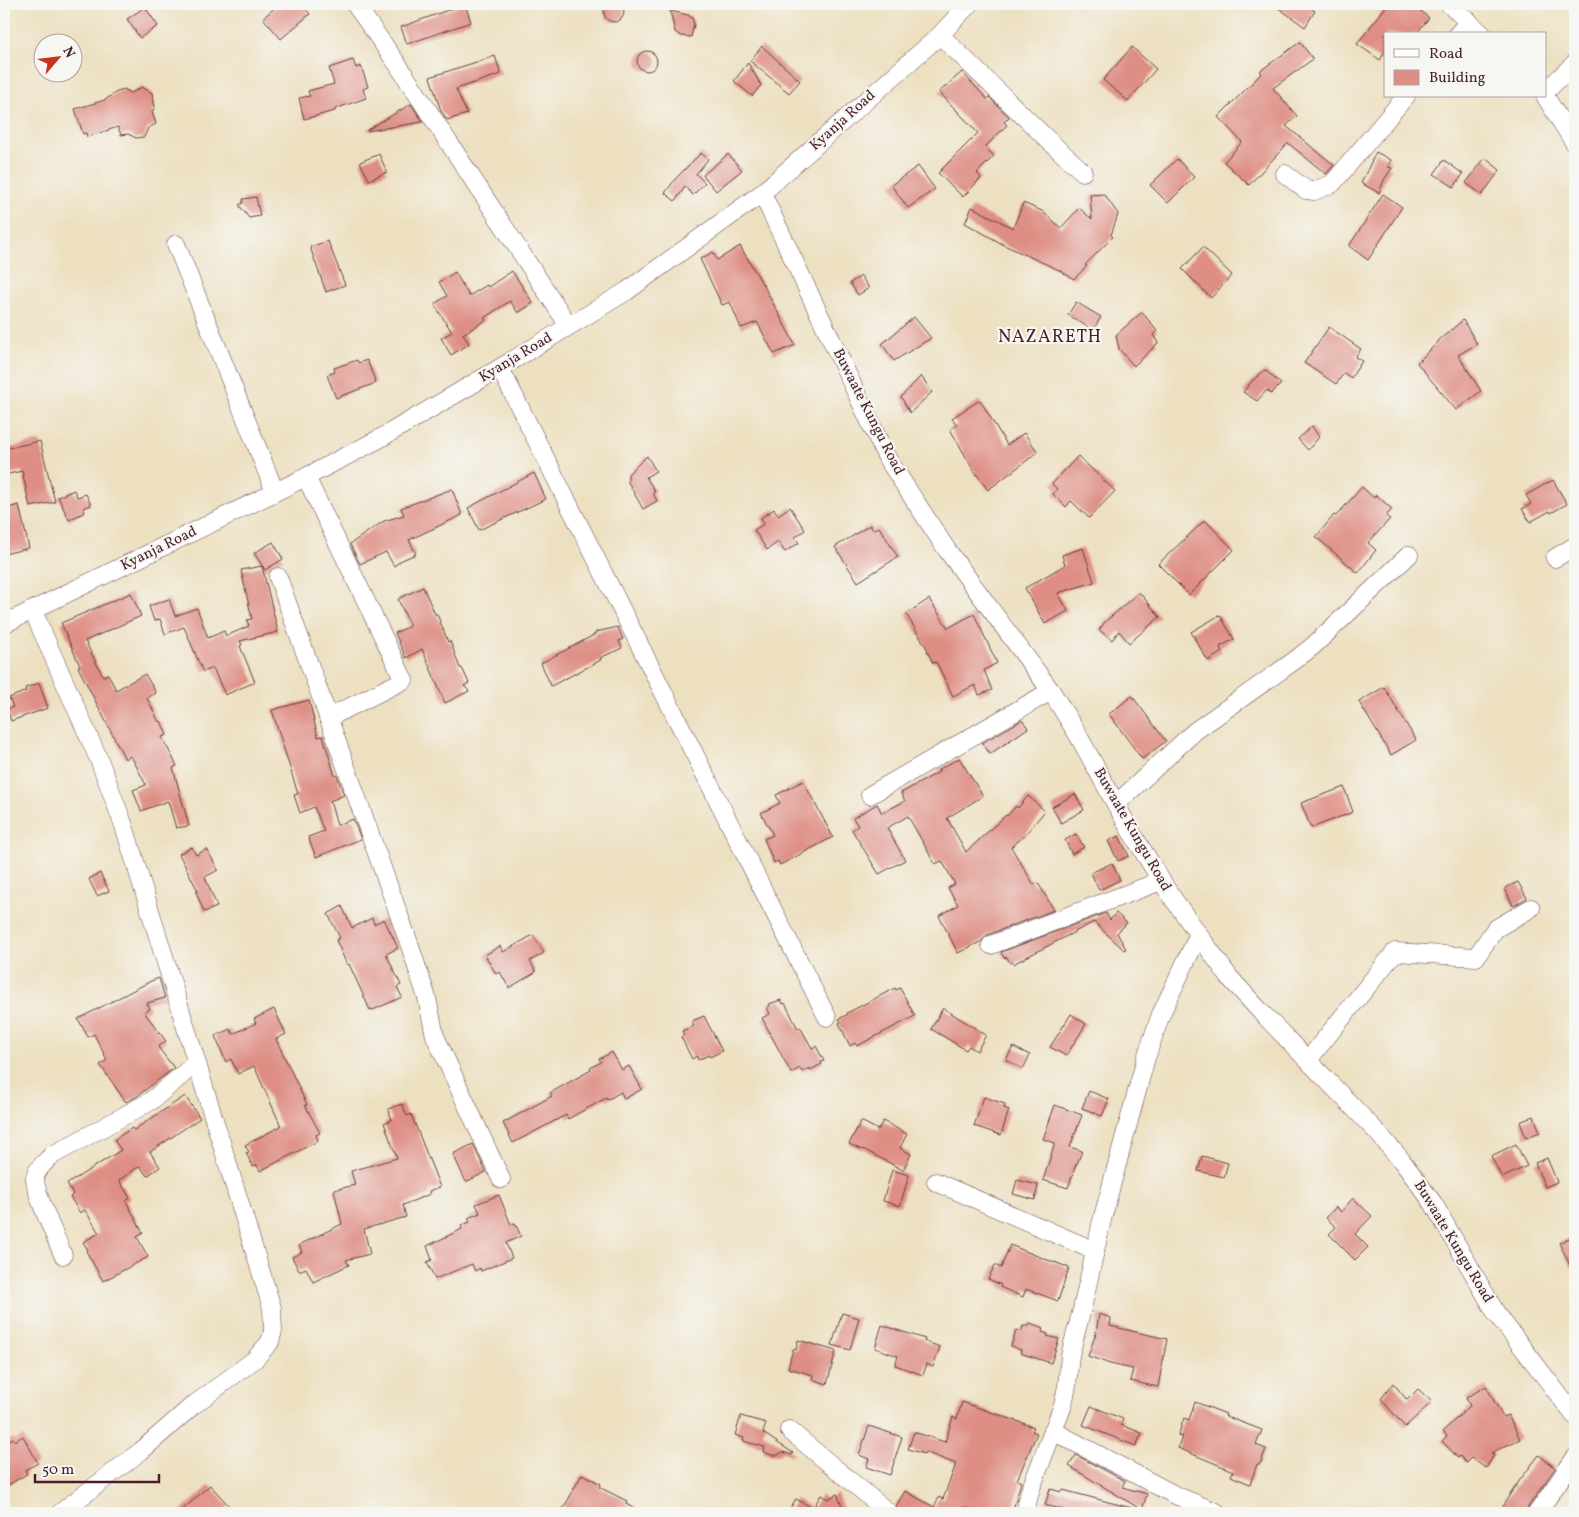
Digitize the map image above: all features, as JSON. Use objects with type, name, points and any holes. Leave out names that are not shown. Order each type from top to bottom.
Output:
[{"type":"street","points":[[355,4],[398,65],[569,326]]},
{"type":"street","name":"Kyanja Road","points":[[5,618],[33,611],[306,477],[379,438],[500,368],[627,291],[762,193],[940,35],[969,4]]},
{"type":"street","points":[[1448,4],[1464,27],[1477,32]]},
{"type":"street","points":[[940,35],[1083,172]]},
{"type":"street","points":[[1546,91],[1575,63]]},
{"type":"street","points":[[1285,174],[1306,190],[1314,191],[1332,184],[1404,98]]},
{"type":"street","points":[[1546,98],[1575,144]]},
{"type":"street","name":"Buwaate Kungu Road","points":[[762,193],[887,458],[947,550],[1050,691],[1078,735],[1161,881],[1198,936],[1229,977],[1402,1161],[1433,1203],[1496,1313],[1575,1416]]},
{"type":"street","points":[[176,244],[275,492]]},
{"type":"street","points":[[500,368],[827,1017]]},
{"type":"street","points":[[306,477],[404,680],[328,718]]},
{"type":"street","points":[[1555,558],[1575,546]]},
{"type":"street","points":[[1116,804],[1195,730],[1294,661],[1312,646],[1408,555]]},
{"type":"street","points":[[278,577],[409,943],[426,998],[435,1036],[501,1179]]},
{"type":"street","points":[[33,611],[100,762],[124,826],[272,1308],[273,1331],[270,1342],[254,1360],[191,1407],[140,1451],[60,1513]]},
{"type":"street","points":[[870,794],[1050,691]]},
{"type":"street","points":[[991,945],[1161,881]]},
{"type":"street","points":[[1308,1060],[1395,952],[1476,957],[1495,929],[1532,908]]},
{"type":"street","points":[[1025,1513],[1030,1490],[1063,1405],[1070,1355],[1132,1104],[1161,1014],[1198,936]]},
{"type":"street","points":[[62,1255],[38,1191],[35,1179],[39,1169],[50,1156],[151,1101],[196,1063]]},
{"type":"street","points":[[936,1182],[1095,1251]]},
{"type":"street","points":[[789,1430],[889,1513]]},
{"type":"street","points":[[1053,1431],[1173,1494],[1218,1513]]},
{"type":"street","points":[[1537,1513],[1575,1458]]},
{"type":"building","points":[[614,2],[621,5],[624,12],[621,19],[614,22],[607,19],[604,12],[607,5]]},
{"type":"building","points":[[279,4],[301,4],[310,14],[281,39],[263,18]]},
{"type":"building","points":[[465,4],[471,22],[407,44],[401,27]]},
{"type":"building","points":[[1273,4],[1304,4],[1315,11],[1305,27]]},
{"type":"building","points":[[1388,4],[1427,4],[1421,11],[1429,18],[1418,32],[1384,32],[1384,54],[1380,60],[1357,44]]},
{"type":"building","points":[[145,7],[158,26],[140,38],[127,19]]},
{"type":"building","points":[[670,11],[688,15],[692,18],[694,24],[691,37],[681,36],[675,32]]},
{"type":"building","points":[[1300,42],[1313,59],[1273,88],[1297,116],[1286,126],[1334,165],[1326,174],[1288,143],[1249,185],[1224,162],[1242,142],[1218,117],[1262,73],[1260,71]]},
{"type":"building","points":[[762,46],[800,81],[789,93],[750,61]]},
{"type":"building","points":[[1132,47],[1156,69],[1128,101],[1103,80]]},
{"type":"building","points":[[647,51],[654,54],[657,61],[654,68],[647,71],[640,68],[637,61],[640,54]]},
{"type":"building","points":[[495,56],[501,74],[456,89],[467,114],[447,120],[441,111],[430,77]]},
{"type":"building","points":[[353,60],[356,68],[361,66],[368,87],[363,89],[366,98],[335,109],[335,111],[304,119],[299,98],[310,96],[308,91],[334,84],[329,68]]},
{"type":"building","points":[[748,63],[761,85],[752,96],[734,81]]},
{"type":"building","points":[[962,72],[987,99],[989,97],[1009,117],[1004,122],[1007,125],[985,147],[994,156],[977,173],[981,178],[963,197],[938,173],[978,133],[939,92]]},
{"type":"building","points":[[142,87],[152,93],[155,107],[152,112],[156,124],[148,128],[144,137],[136,138],[128,134],[121,135],[118,127],[87,137],[86,133],[83,134],[75,109],[105,100],[124,89],[131,93]]},
{"type":"building","points":[[411,104],[423,122],[367,131],[367,130]]},
{"type":"building","points":[[1376,152],[1391,160],[1388,167],[1392,168],[1384,180],[1379,193],[1361,183]]},
{"type":"building","points":[[701,153],[708,159],[696,174],[705,183],[693,195],[685,187],[675,201],[665,193],[677,177]]},
{"type":"building","points":[[379,154],[387,172],[369,180],[360,162]]},
{"type":"building","points":[[728,154],[742,170],[716,191],[703,175]]},
{"type":"building","points":[[1485,158],[1500,170],[1482,195],[1466,183]]},
{"type":"building","points":[[1177,159],[1194,177],[1168,203],[1150,185]]},
{"type":"building","points":[[1444,160],[1463,174],[1454,187],[1434,174]]},
{"type":"building","points":[[918,166],[935,189],[908,208],[891,185]]},
{"type":"building","points":[[1104,194],[1118,214],[1111,235],[1113,237],[1074,279],[1059,270],[1006,246],[965,223],[972,207],[1013,228],[1023,203],[1042,211],[1061,228],[1079,208],[1092,219],[1090,195]]},
{"type":"building","points":[[1383,194],[1402,207],[1368,260],[1349,246]]},
{"type":"building","points":[[256,197],[260,216],[249,218],[239,205],[243,203],[243,199]]},
{"type":"building","points":[[328,241],[345,285],[326,292],[310,247]]},
{"type":"building","points":[[740,246],[795,345],[774,354],[757,322],[741,328],[730,302],[722,305],[700,259],[713,252],[717,260]]},
{"type":"building","points":[[1203,247],[1232,275],[1211,298],[1182,269]]},
{"type":"building","points":[[512,271],[533,303],[518,313],[510,301],[484,318],[486,320],[463,334],[469,344],[451,355],[441,338],[452,332],[434,304],[447,296],[439,282],[455,272],[469,296],[487,285],[488,287]]},
{"type":"building","points":[[861,276],[869,288],[858,295],[850,283]]},
{"type":"building","points":[[1076,302],[1101,317],[1093,330],[1068,315]]},
{"type":"building","points":[[1142,312],[1157,331],[1153,335],[1158,343],[1134,366],[1119,349],[1116,335]]},
{"type":"building","points":[[914,317],[931,338],[894,361],[882,344]]},
{"type":"building","points":[[1463,320],[1477,344],[1458,355],[1481,391],[1456,410],[1417,363],[1439,340]]},
{"type":"building","points":[[1329,327],[1361,349],[1355,357],[1362,361],[1351,378],[1344,373],[1336,384],[1304,363]]},
{"type":"building","points":[[357,360],[358,363],[367,360],[376,383],[336,398],[327,375],[335,372],[334,368]]},
{"type":"building","points":[[1265,370],[1281,384],[1271,394],[1267,390],[1257,401],[1243,392]]},
{"type":"building","points":[[921,376],[932,392],[910,413],[901,397]]},
{"type":"building","points":[[980,400],[1007,445],[1024,433],[1038,452],[988,490],[974,471],[950,429],[957,425],[952,418]]},
{"type":"building","points":[[1312,426],[1319,437],[1308,450],[1298,439]]},
{"type":"building","points":[[40,441],[55,502],[30,507],[22,471],[4,475],[4,449]]},
{"type":"building","points":[[647,456],[656,471],[646,477],[655,491],[653,493],[657,501],[643,509],[628,482],[628,474]]},
{"type":"building","points":[[1078,456],[1115,491],[1089,518],[1071,501],[1066,507],[1053,494],[1057,489],[1052,484]]},
{"type":"building","points":[[534,473],[546,499],[479,530],[468,508]]},
{"type":"building","points":[[1553,480],[1567,504],[1530,522],[1522,509],[1531,504],[1526,495]]},
{"type":"building","points":[[1362,487],[1374,498],[1376,495],[1392,509],[1386,516],[1390,519],[1368,543],[1376,550],[1358,573],[1316,537],[1334,515],[1336,516]]},
{"type":"building","points":[[452,489],[462,515],[409,540],[416,554],[394,566],[386,552],[360,564],[350,544],[384,521],[404,515],[401,508]]},
{"type":"building","points":[[74,490],[77,497],[86,494],[91,505],[83,508],[85,512],[69,520],[58,497]]},
{"type":"building","points":[[19,505],[29,548],[4,554],[4,509]]},
{"type":"building","points":[[790,507],[805,530],[795,537],[799,543],[785,552],[778,542],[767,550],[754,530],[764,524],[761,518],[774,509],[778,515]]},
{"type":"building","points":[[1205,520],[1234,550],[1189,595],[1158,564]]},
{"type":"building","points":[[870,525],[873,530],[879,527],[898,557],[858,582],[835,547]]},
{"type":"building","points":[[273,542],[283,559],[265,570],[254,553]]},
{"type":"building","points":[[1083,548],[1094,582],[1058,593],[1068,611],[1045,624],[1025,588],[1065,565],[1062,555]]},
{"type":"building","points":[[262,566],[278,632],[240,641],[242,645],[240,646],[255,682],[225,695],[213,668],[203,672],[184,627],[165,634],[160,619],[154,621],[149,606],[169,599],[175,616],[197,608],[208,638],[224,631],[226,636],[249,626],[247,620],[252,619],[241,570]]},
{"type":"building","points":[[423,587],[435,614],[437,614],[448,642],[450,641],[460,668],[462,668],[469,683],[464,686],[469,691],[445,703],[422,649],[406,658],[395,633],[410,626],[398,599]]},
{"type":"building","points":[[1139,592],[1160,617],[1129,643],[1119,631],[1112,640],[1099,630],[1105,622]]},
{"type":"building","points":[[131,593],[141,616],[85,641],[103,676],[108,674],[116,690],[145,674],[156,693],[147,698],[167,735],[162,737],[177,766],[173,768],[189,826],[176,828],[168,801],[141,811],[133,790],[146,785],[131,756],[125,759],[78,667],[80,666],[61,623]]},
{"type":"building","points":[[929,599],[948,628],[974,614],[997,663],[984,670],[992,690],[979,695],[975,685],[953,696],[936,662],[933,663],[928,650],[906,614]]},
{"type":"building","points":[[1220,615],[1234,639],[1220,647],[1222,652],[1208,661],[1191,632]]},
{"type":"building","points":[[618,627],[623,639],[619,641],[622,648],[600,658],[601,660],[551,686],[541,663],[594,635],[596,632]]},
{"type":"building","points":[[39,683],[48,708],[11,721],[7,709],[13,707],[9,698],[26,691],[25,688]]},
{"type":"building","points":[[1384,687],[1416,740],[1391,755],[1359,702]]},
{"type":"building","points":[[1132,696],[1166,741],[1142,759],[1109,714]]},
{"type":"building","points":[[309,700],[318,737],[323,736],[335,776],[337,775],[344,795],[330,801],[337,825],[353,819],[361,839],[316,857],[308,837],[324,831],[314,807],[300,813],[294,795],[298,794],[272,710]]},
{"type":"building","points":[[1022,720],[1028,728],[990,754],[982,743]]},
{"type":"building","points":[[959,758],[983,796],[947,818],[966,852],[1016,806],[1018,808],[1028,796],[1045,811],[1024,836],[1011,847],[1034,885],[1038,883],[1054,910],[987,935],[982,941],[958,953],[939,916],[958,905],[948,888],[955,884],[942,861],[935,864],[908,816],[887,828],[905,860],[879,874],[852,830],[858,826],[853,818],[877,804],[882,813],[905,801],[901,793],[939,772],[938,770]]},
{"type":"building","points":[[803,781],[833,837],[780,865],[778,861],[774,863],[764,839],[773,835],[761,813],[780,803],[776,795]]},
{"type":"building","points":[[1344,787],[1353,812],[1311,828],[1301,803]]},
{"type":"building","points":[[1075,794],[1084,810],[1061,823],[1052,807]]},
{"type":"building","points":[[1076,834],[1084,847],[1072,854],[1065,840]]},
{"type":"building","points":[[1119,836],[1129,856],[1118,861],[1108,841]]},
{"type":"building","points":[[192,847],[196,855],[207,849],[218,870],[205,877],[217,907],[204,912],[196,892],[198,891],[179,854]]},
{"type":"building","points":[[1112,863],[1120,880],[1099,890],[1091,873]]},
{"type":"building","points":[[100,873],[109,891],[97,896],[89,879]]},
{"type":"building","points":[[1518,882],[1527,898],[1513,906],[1505,888]]},
{"type":"building","points":[[342,906],[352,928],[372,918],[374,924],[384,919],[398,948],[386,954],[401,985],[397,987],[402,997],[370,1010],[336,940],[340,938],[328,914]]},
{"type":"building","points":[[1106,913],[1110,920],[1116,913],[1127,923],[1117,933],[1126,949],[1124,950],[1094,922],[1013,964],[1012,962],[1010,963],[1007,957],[1004,958],[1001,952]]},
{"type":"building","points":[[533,935],[544,953],[530,961],[536,972],[509,988],[500,972],[496,974],[485,955],[500,946],[503,952]]},
{"type":"building","points":[[159,978],[165,998],[147,1003],[150,1009],[144,1012],[166,1041],[158,1047],[174,1068],[136,1097],[126,1102],[100,1065],[107,1060],[94,1034],[88,1037],[78,1019]]},
{"type":"building","points":[[895,988],[896,990],[900,988],[915,1016],[857,1046],[855,1043],[850,1046],[839,1023],[841,1022],[839,1019]]},
{"type":"building","points":[[781,1000],[783,1004],[785,1003],[798,1029],[800,1027],[812,1048],[816,1046],[824,1061],[821,1062],[822,1064],[810,1070],[809,1068],[802,1072],[800,1068],[791,1073],[762,1018],[770,1014],[767,1007],[770,1006],[769,1004]]},
{"type":"building","points":[[943,1008],[986,1035],[977,1051],[969,1046],[966,1050],[931,1029]]},
{"type":"building","points":[[274,1009],[286,1034],[276,1039],[307,1105],[305,1105],[320,1133],[316,1135],[318,1141],[260,1171],[257,1165],[253,1167],[246,1153],[249,1152],[245,1145],[281,1126],[254,1066],[238,1074],[231,1059],[226,1062],[215,1036],[230,1029],[233,1034],[256,1023],[254,1019]]},
{"type":"building","points":[[1071,1014],[1086,1024],[1066,1056],[1050,1047]]},
{"type":"building","points":[[704,1016],[722,1051],[710,1057],[709,1055],[698,1060],[697,1056],[692,1059],[681,1037],[684,1035],[682,1031],[694,1026],[692,1021]]},
{"type":"building","points":[[1013,1047],[1030,1055],[1023,1069],[1006,1060]]},
{"type":"building","points":[[612,1052],[622,1070],[629,1066],[642,1089],[624,1099],[621,1092],[607,1100],[606,1098],[568,1119],[566,1115],[513,1143],[503,1123],[552,1096],[550,1093],[591,1070],[590,1068],[601,1062],[599,1059]]},
{"type":"building","points":[[1089,1091],[1109,1099],[1102,1116],[1082,1108]]},
{"type":"building","points":[[185,1096],[200,1118],[150,1152],[160,1167],[147,1176],[140,1166],[119,1180],[130,1198],[126,1201],[143,1233],[137,1237],[148,1257],[103,1281],[83,1242],[99,1233],[85,1210],[80,1213],[70,1197],[73,1194],[67,1184],[121,1150],[114,1140],[132,1128],[134,1130]]},
{"type":"building","points":[[984,1097],[1005,1104],[1004,1108],[1009,1110],[1001,1135],[974,1126]]},
{"type":"building","points":[[402,1104],[407,1116],[411,1114],[440,1187],[429,1191],[430,1194],[403,1205],[406,1217],[364,1229],[370,1254],[346,1260],[349,1265],[313,1282],[306,1268],[299,1271],[292,1257],[302,1252],[299,1245],[342,1224],[334,1190],[355,1185],[351,1171],[397,1158],[384,1123],[392,1120],[388,1109]]},
{"type":"building","points":[[1055,1105],[1082,1115],[1070,1147],[1082,1151],[1068,1188],[1043,1180],[1055,1143],[1043,1139]]},
{"type":"building","points":[[1534,1116],[1540,1132],[1526,1138],[1520,1122]]},
{"type":"building","points":[[861,1121],[878,1130],[883,1121],[907,1134],[900,1148],[911,1154],[903,1170],[863,1149],[849,1144]]},
{"type":"building","points":[[473,1144],[486,1172],[466,1182],[453,1154]]},
{"type":"building","points":[[1516,1144],[1527,1166],[1502,1178],[1491,1156]]},
{"type":"building","points":[[1202,1156],[1228,1163],[1224,1177],[1198,1171]]},
{"type":"building","points":[[1547,1158],[1557,1182],[1545,1187],[1535,1163]]},
{"type":"building","points":[[892,1170],[909,1175],[900,1206],[883,1201]]},
{"type":"building","points":[[1017,1180],[1038,1185],[1035,1200],[1013,1194]]},
{"type":"building","points":[[499,1195],[511,1225],[515,1223],[521,1236],[506,1243],[512,1258],[481,1271],[480,1268],[475,1271],[472,1264],[435,1279],[427,1262],[432,1260],[427,1246],[462,1229],[461,1226],[470,1222],[468,1218],[480,1213],[476,1204]]},
{"type":"building","points":[[1353,1198],[1372,1216],[1355,1234],[1368,1247],[1355,1260],[1329,1234],[1336,1227],[1326,1218],[1336,1207],[1341,1212]]},
{"type":"building","points":[[1575,1235],[1575,1275],[1559,1243]]},
{"type":"building","points":[[1010,1245],[1069,1268],[1058,1301],[1026,1289],[1023,1297],[1000,1287],[1001,1285],[988,1279],[995,1265],[1001,1268]]},
{"type":"building","points":[[842,1313],[859,1318],[850,1350],[832,1345]]},
{"type":"building","points":[[1099,1314],[1111,1318],[1110,1326],[1167,1339],[1158,1387],[1130,1381],[1133,1369],[1110,1364],[1088,1356],[1096,1333]]},
{"type":"building","points":[[1030,1323],[1043,1328],[1042,1332],[1048,1334],[1047,1336],[1059,1339],[1051,1363],[1020,1353],[1021,1350],[1011,1346],[1016,1330],[1021,1332],[1023,1326],[1029,1326]]},
{"type":"building","points":[[882,1325],[925,1339],[924,1341],[940,1347],[933,1367],[927,1364],[923,1375],[895,1365],[898,1356],[875,1348]]},
{"type":"building","points":[[798,1340],[836,1351],[827,1384],[812,1379],[813,1375],[788,1368],[793,1349],[796,1350]]},
{"type":"building","points":[[1393,1383],[1407,1400],[1418,1389],[1432,1402],[1405,1427],[1381,1399]]},
{"type":"building","points":[[1486,1386],[1503,1417],[1508,1415],[1520,1439],[1491,1453],[1494,1455],[1486,1468],[1471,1458],[1466,1463],[1460,1456],[1458,1458],[1442,1441],[1447,1436],[1443,1431],[1470,1406],[1466,1398]]},
{"type":"building","points":[[962,1402],[1034,1427],[1032,1431],[1037,1433],[1017,1480],[1021,1482],[1012,1513],[984,1513],[963,1507],[962,1509],[971,1513],[899,1513],[896,1506],[905,1491],[934,1507],[939,1497],[943,1499],[956,1464],[925,1452],[924,1454],[908,1449],[914,1432],[945,1442],[953,1417],[957,1419]]},
{"type":"building","points":[[1195,1402],[1262,1430],[1256,1445],[1266,1449],[1260,1464],[1257,1464],[1250,1484],[1231,1476],[1233,1471],[1178,1448],[1182,1437],[1178,1436],[1184,1418],[1189,1420]]},
{"type":"building","points":[[1091,1406],[1123,1419],[1121,1425],[1142,1433],[1136,1446],[1083,1425]]},
{"type":"building","points":[[741,1416],[766,1423],[763,1433],[793,1453],[792,1455],[783,1452],[778,1455],[772,1455],[763,1452],[765,1447],[743,1441],[744,1438],[735,1435]]},
{"type":"building","points":[[869,1426],[902,1437],[890,1475],[866,1467],[869,1459],[859,1455]]},
{"type":"building","points":[[23,1436],[38,1463],[25,1470],[27,1474],[8,1485],[4,1476],[4,1443],[13,1438],[15,1441]]},
{"type":"building","points":[[1076,1455],[1125,1481],[1122,1487],[1147,1494],[1142,1510],[1069,1466]]},
{"type":"building","points":[[1539,1455],[1555,1468],[1528,1507],[1527,1513],[1509,1513],[1501,1508]]},
{"type":"building","points":[[582,1474],[601,1484],[599,1487],[627,1501],[626,1504],[643,1513],[561,1513]]},
{"type":"building","points":[[210,1485],[229,1506],[221,1513],[179,1513]]},
{"type":"building","points":[[1050,1489],[1062,1492],[1063,1490],[1135,1509],[1134,1513],[1064,1513],[1064,1510],[1045,1505]]},
{"type":"building","points":[[837,1494],[845,1513],[787,1513],[796,1499],[813,1508],[821,1495],[828,1499]]},
{"type":"district","name":"NAZARETH","points":[[1050,337]]}]
